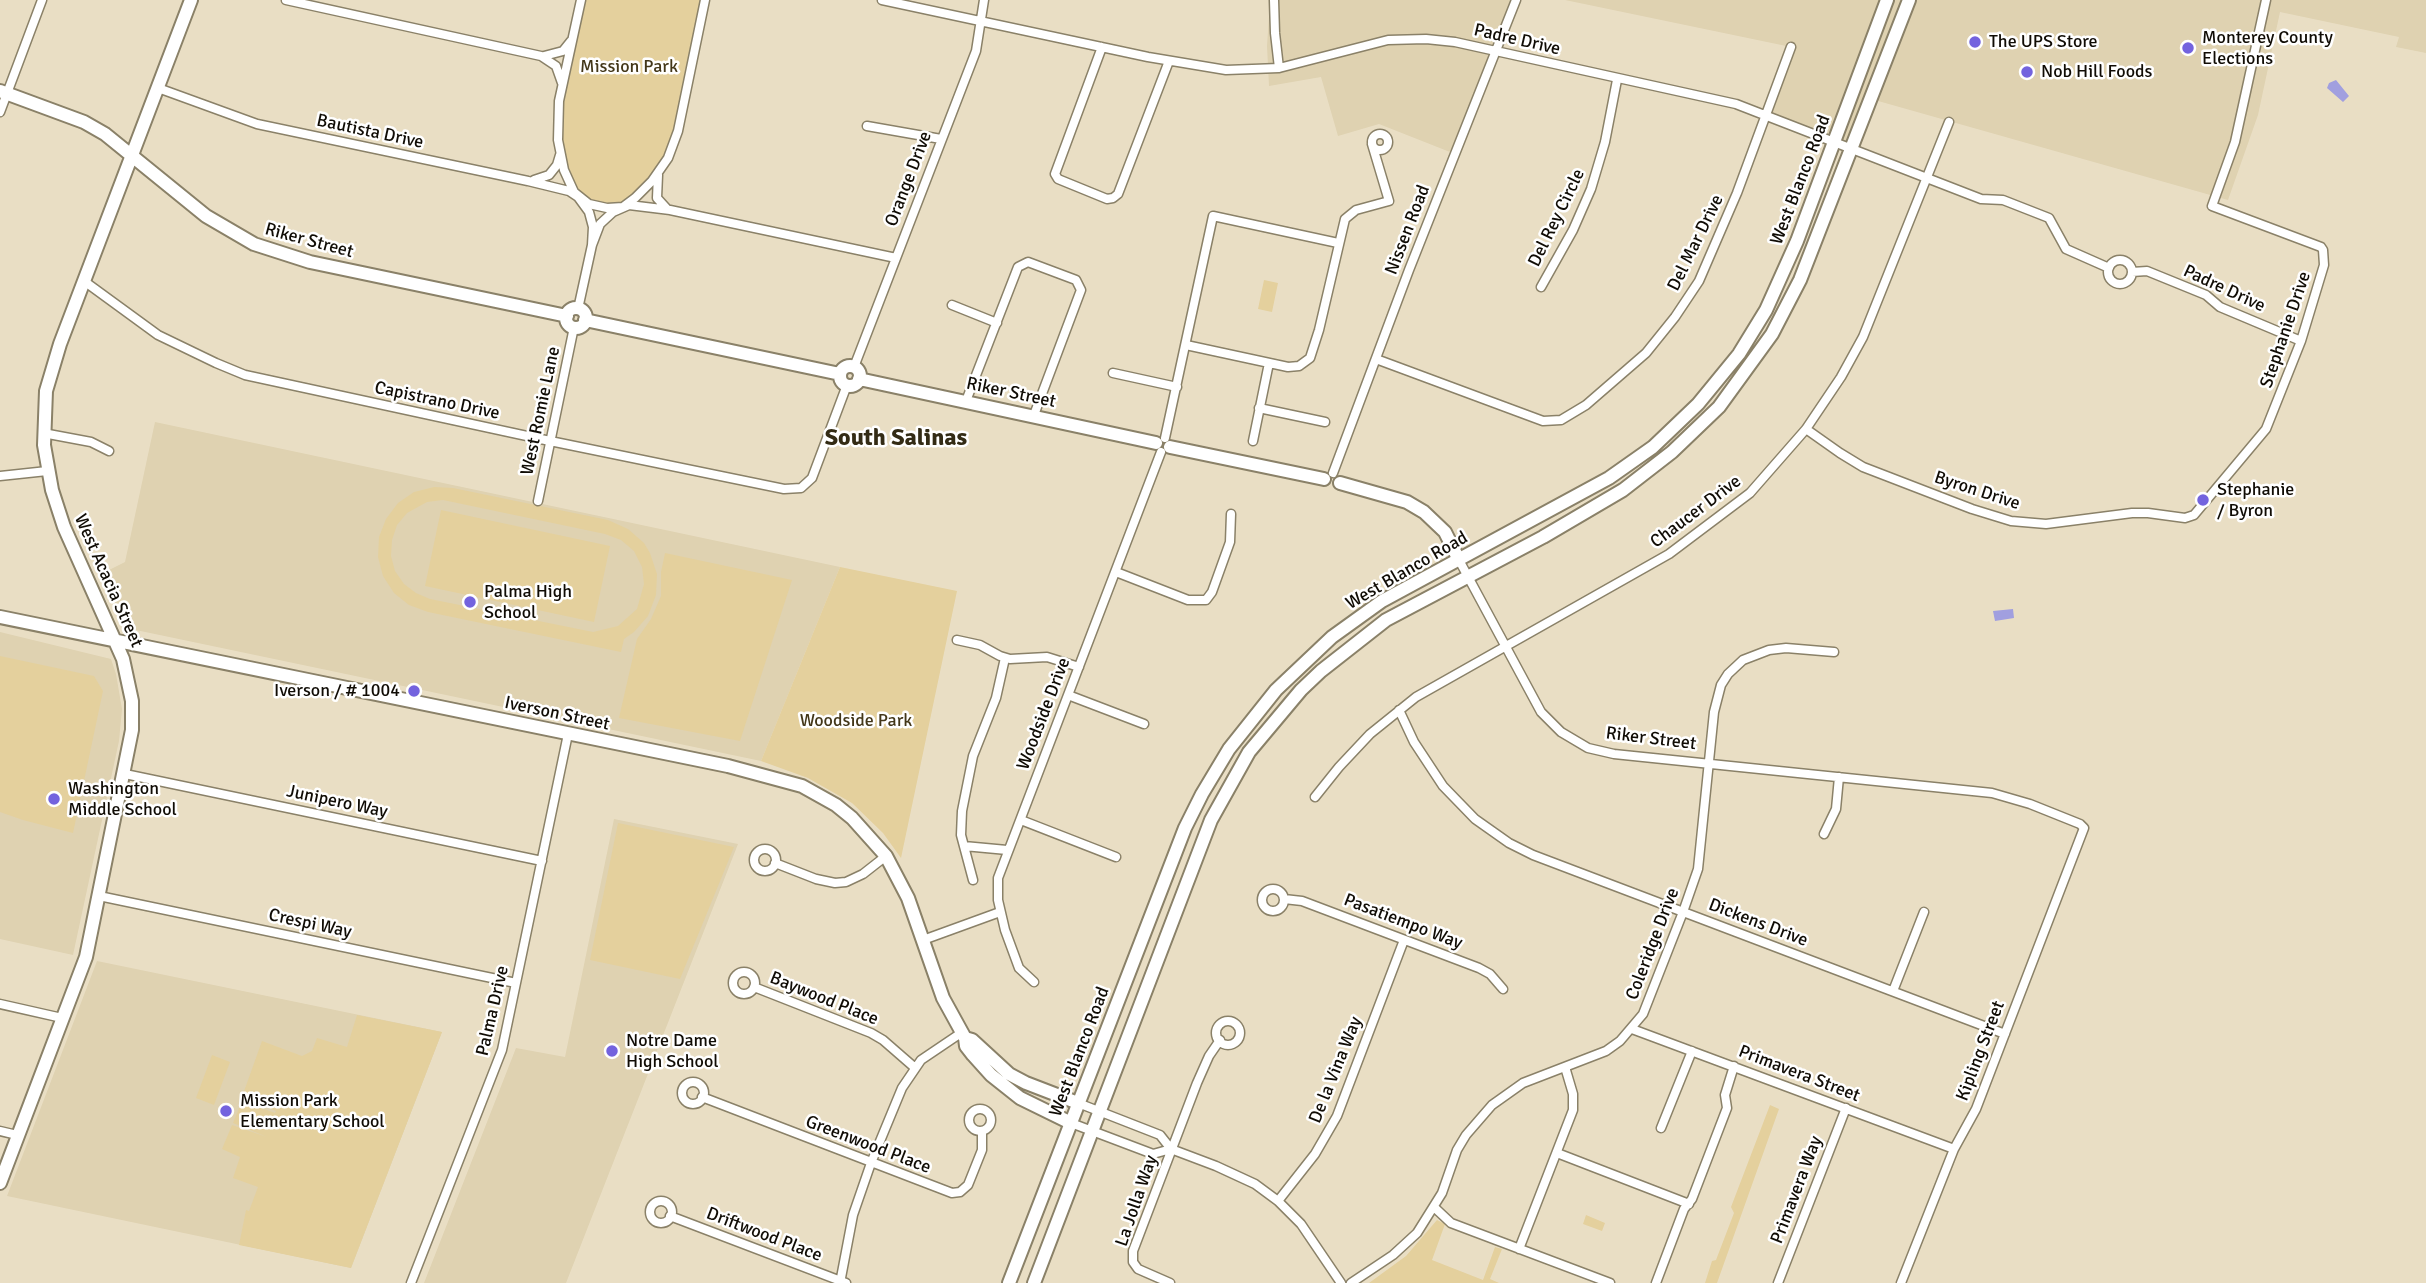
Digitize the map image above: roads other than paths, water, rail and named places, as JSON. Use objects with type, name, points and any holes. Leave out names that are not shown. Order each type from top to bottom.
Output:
[{"type":"street","points":[[0,112],[4,92],[42,0]]},
{"type":"street","name":"West Acacia Street","points":[[0,1183],[86,957],[132,730],[132,701],[127,672],[117,641],[64,527],[47,471],[43,433],[44,405],[49,377],[191,0]]},
{"type":"street","points":[[286,0],[541,56],[563,51],[572,40]]},
{"type":"street","name":"West Romie Lane","points":[[538,501],[579,319],[592,245],[591,216],[567,178],[560,154],[557,114],[581,0]]},
{"type":"street","name":"West Romie Lane","points":[[592,245],[600,224],[644,190],[668,158],[678,131],[705,0]]},
{"type":"street","name":"Padre Drive","points":[[882,0],[1169,61],[1226,70],[1279,68],[1388,40],[1426,39],[1455,42],[1736,104],[1981,199],[2003,201],[2049,218],[2066,249],[2109,268]]},
{"type":"street","name":"Orange Drive","points":[[856,373],[895,258],[976,51],[984,0]]},
{"type":"street","points":[[1275,0],[1279,68]]},
{"type":"street","name":"Nissen Road","points":[[1332,478],[1516,0]]},
{"type":"street","name":"West Blanco Road","points":[[1009,1283],[1185,828],[1229,749],[1276,690],[1332,637],[1382,601],[1609,478],[1653,447],[1698,404],[1739,354],[1766,310],[1797,241],[1887,0]]},
{"type":"street","name":"West Blanco Road","points":[[1034,1283],[1211,820],[1249,752],[1280,713],[1321,671],[1386,620],[1623,491],[1672,452],[1718,407],[1751,366],[1786,308],[1818,238],[1909,0]]},
{"type":"street","name":"Stephanie Drive","points":[[2194,515],[2266,429],[2301,341],[2324,265],[2321,247],[2212,206],[2235,142],[2266,0]]},
{"type":"street","points":[[1102,47],[1055,174],[1058,179],[1107,199],[1118,194],[1169,61]]},
{"type":"street","name":"Del Mar Drive","points":[[1376,359],[1542,421],[1557,421],[1575,414],[1646,353],[1688,298],[1704,271],[1725,224],[1791,47]]},
{"type":"street","points":[[541,56],[556,66],[562,85]]},
{"type":"street","name":"Del Rey Circle","points":[[1541,287],[1573,230],[1591,189],[1605,142],[1618,80]]},
{"type":"street","name":"Bautista Drive","points":[[158,88],[257,124],[528,181],[561,189],[578,197]]},
{"type":"street","name":"Riker Street","points":[[4,92],[84,122],[105,134],[205,216],[239,237],[268,250],[318,264],[567,316],[570,311],[579,319]]},
{"type":"street","name":"Chaucer Drive","points":[[1315,797],[1356,748],[1398,710],[1446,679],[1669,554],[1750,493],[1806,429],[1841,377],[1863,337],[1949,122]]},
{"type":"street","points":[[867,126],[941,139]]},
{"type":"street","points":[[1186,345],[1288,367],[1298,366],[1312,354],[1338,243],[1348,216],[1356,210],[1388,201],[1372,144]]},
{"type":"street","points":[[528,181],[549,175],[557,165],[560,154]]},
{"type":"street","points":[[659,172],[657,198],[670,210]]},
{"type":"street","points":[[578,197],[601,208],[640,205],[670,210],[895,258]]},
{"type":"street","name":"Woodside Drive","points":[[1034,982],[1019,968],[1000,912],[998,878],[1163,445],[1213,216],[1338,243]]},
{"type":"street","points":[[2122,260],[2129,265],[2132,272],[2126,282],[2119,284],[2110,279],[2109,268],[2114,262],[2122,260]]},
{"type":"street","points":[[966,401],[1018,267],[1024,262],[1046,268],[1079,283],[1080,294],[1034,415]]},
{"type":"street","name":"Padre Drive","points":[[2132,272],[2147,271],[2206,295],[2220,307],[2301,341]]},
{"type":"street","name":"Capistrano Drive","points":[[84,281],[158,335],[245,374],[785,489],[805,486],[812,478],[844,379]]},
{"type":"street","points":[[952,304],[997,323]]},
{"type":"street","points":[[579,319],[844,379],[846,367],[856,373]]},
{"type":"street","points":[[1253,441],[1269,363]]},
{"type":"street","name":"Riker Street","points":[[856,373],[966,401],[1163,445],[1332,478],[1407,502],[1424,512],[1445,532],[1541,712],[1574,741],[1588,748],[1614,754],[1992,793],[2030,804],[2084,828]]},
{"type":"street","points":[[1113,373],[1177,387]]},
{"type":"street","points":[[1259,408],[1325,422]]},
{"type":"street","name":"Byron Drive","points":[[1806,429],[1839,453],[1873,471],[2011,521],[2058,524],[2132,513],[2185,518],[2194,515]]},
{"type":"street","points":[[43,433],[91,442],[109,451]]},
{"type":"street","points":[[0,476],[47,471]]},
{"type":"street","points":[[1116,572],[1188,600],[1206,600],[1212,592],[1230,542],[1231,514]]},
{"type":"street","name":"Iverson Street","points":[[0,617],[728,766],[802,786],[836,805],[852,818],[886,856],[908,898],[943,998],[966,1046],[1006,1088],[1035,1107],[1071,1123]]},
{"type":"street","points":[[957,640],[980,645],[1005,658],[1017,660],[1047,657],[1079,667]]},
{"type":"street","name":"Coleridge Drive","points":[[1351,1283],[1406,1245],[1435,1208],[1457,1150],[1482,1115],[1512,1089],[1534,1077],[1606,1051],[1632,1029],[1643,1014],[1698,869],[1717,698],[1721,685],[1736,666],[1760,652],[1777,648],[1834,652]]},
{"type":"street","points":[[973,880],[961,821],[973,756],[996,698],[1005,658]]},
{"type":"street","points":[[1068,695],[1144,724]]},
{"type":"street","name":"Dickens Drive","points":[[1398,710],[1414,742],[1443,786],[1467,812],[1491,832],[1533,855],[2004,1034]]},
{"type":"street","name":"Palma Drive","points":[[411,1283],[502,1050],[568,734]]},
{"type":"street","name":"Junipero Way","points":[[125,774],[542,861]]},
{"type":"street","points":[[1824,834],[1836,809],[1839,777]]},
{"type":"street","points":[[1021,820],[1116,857]]},
{"type":"street","name":"Kipling Street","points":[[1901,1283],[1954,1149],[1976,1109],[2084,828]]},
{"type":"street","points":[[964,846],[1007,850]]},
{"type":"street","points":[[775,863],[835,883],[846,882],[863,874],[886,856]]},
{"type":"street","name":"Crespi Way","points":[[99,896],[516,983]]},
{"type":"street","name":"Pasatiempo Way","points":[[1284,899],[1302,901],[1479,968],[1490,974],[1503,989]]},
{"type":"street","points":[[923,940],[1000,912]]},
{"type":"street","points":[[1893,991],[1924,912]]},
{"type":"street","name":"De la Vina Way","points":[[1278,1201],[1315,1154],[1337,1116],[1404,940]]},
{"type":"street","name":"Baywood Place","points":[[754,987],[871,1032],[914,1068]]},
{"type":"street","points":[[0,1004],[62,1018]]},
{"type":"street","name":"Primavera Street","points":[[1632,1029],[1954,1149]]},
{"type":"street","points":[[842,1282],[853,1215],[902,1088],[914,1068],[930,1053],[963,1035]]},
{"type":"street","name":"Iverson Street","points":[[963,1035],[972,1040],[994,1063],[1018,1079],[1078,1103]]},
{"type":"street","name":"La Jolla Way","points":[[1170,1283],[1142,1272],[1135,1265],[1133,1256],[1171,1149],[1205,1066],[1220,1040]]},
{"type":"street","points":[[1661,1129],[1692,1051]]},
{"type":"street","points":[[1656,1283],[1727,1108],[1725,1094],[1734,1066]]},
{"type":"street","points":[[1519,1249],[1575,1103],[1565,1067]]},
{"type":"street","name":"Greenwood Place","points":[[702,1097],[948,1192],[960,1192],[968,1185],[982,1150],[982,1131]]},
{"type":"street","points":[[1078,1103],[1160,1135],[1171,1149],[1240,1176],[1278,1201],[1312,1238],[1341,1283]]},
{"type":"street","name":"Primavera Way","points":[[1778,1283],[1846,1108]]},
{"type":"street","points":[[1071,1123],[1153,1154],[1171,1149]]},
{"type":"street","points":[[0,1132],[18,1135]]},
{"type":"street","points":[[1556,1153],[1689,1204]]},
{"type":"street","points":[[1435,1208],[1451,1223],[1610,1283]]},
{"type":"street","name":"Driftwood Place","points":[[670,1216],[842,1282]]},
{"type":"water","points":[[2336,80],[2349,96],[2343,102],[2327,88],[2329,83]]},
{"type":"water","points":[[2013,609],[2014,618],[1995,621],[1993,611]]},
{"type":"place","name":"The UPS Store","points":[[1975,42]]},
{"type":"place","name":"Monterey County Elections","points":[[2188,48]]},
{"type":"place","name":"Nob Hill Foods","points":[[2027,72]]},
{"type":"place","name":"Stephanie / Byron","points":[[2203,500]]},
{"type":"place","name":"Palma High School","points":[[470,602]]},
{"type":"place","name":"Iverson / # 1004","points":[[414,691]]},
{"type":"place","name":"Washington Middle School","points":[[54,799]]},
{"type":"place","name":"Notre Dame High School","points":[[612,1051]]},
{"type":"place","name":"Mission Park Elementary School","points":[[226,1111]]},
{"type":"district","name":"South Salinas","points":[[896,439]]},
{"type":"park label","name":"Mission Park","points":[[629,67]]},
{"type":"park label","name":"Woodside Park","points":[[856,721]]}]
